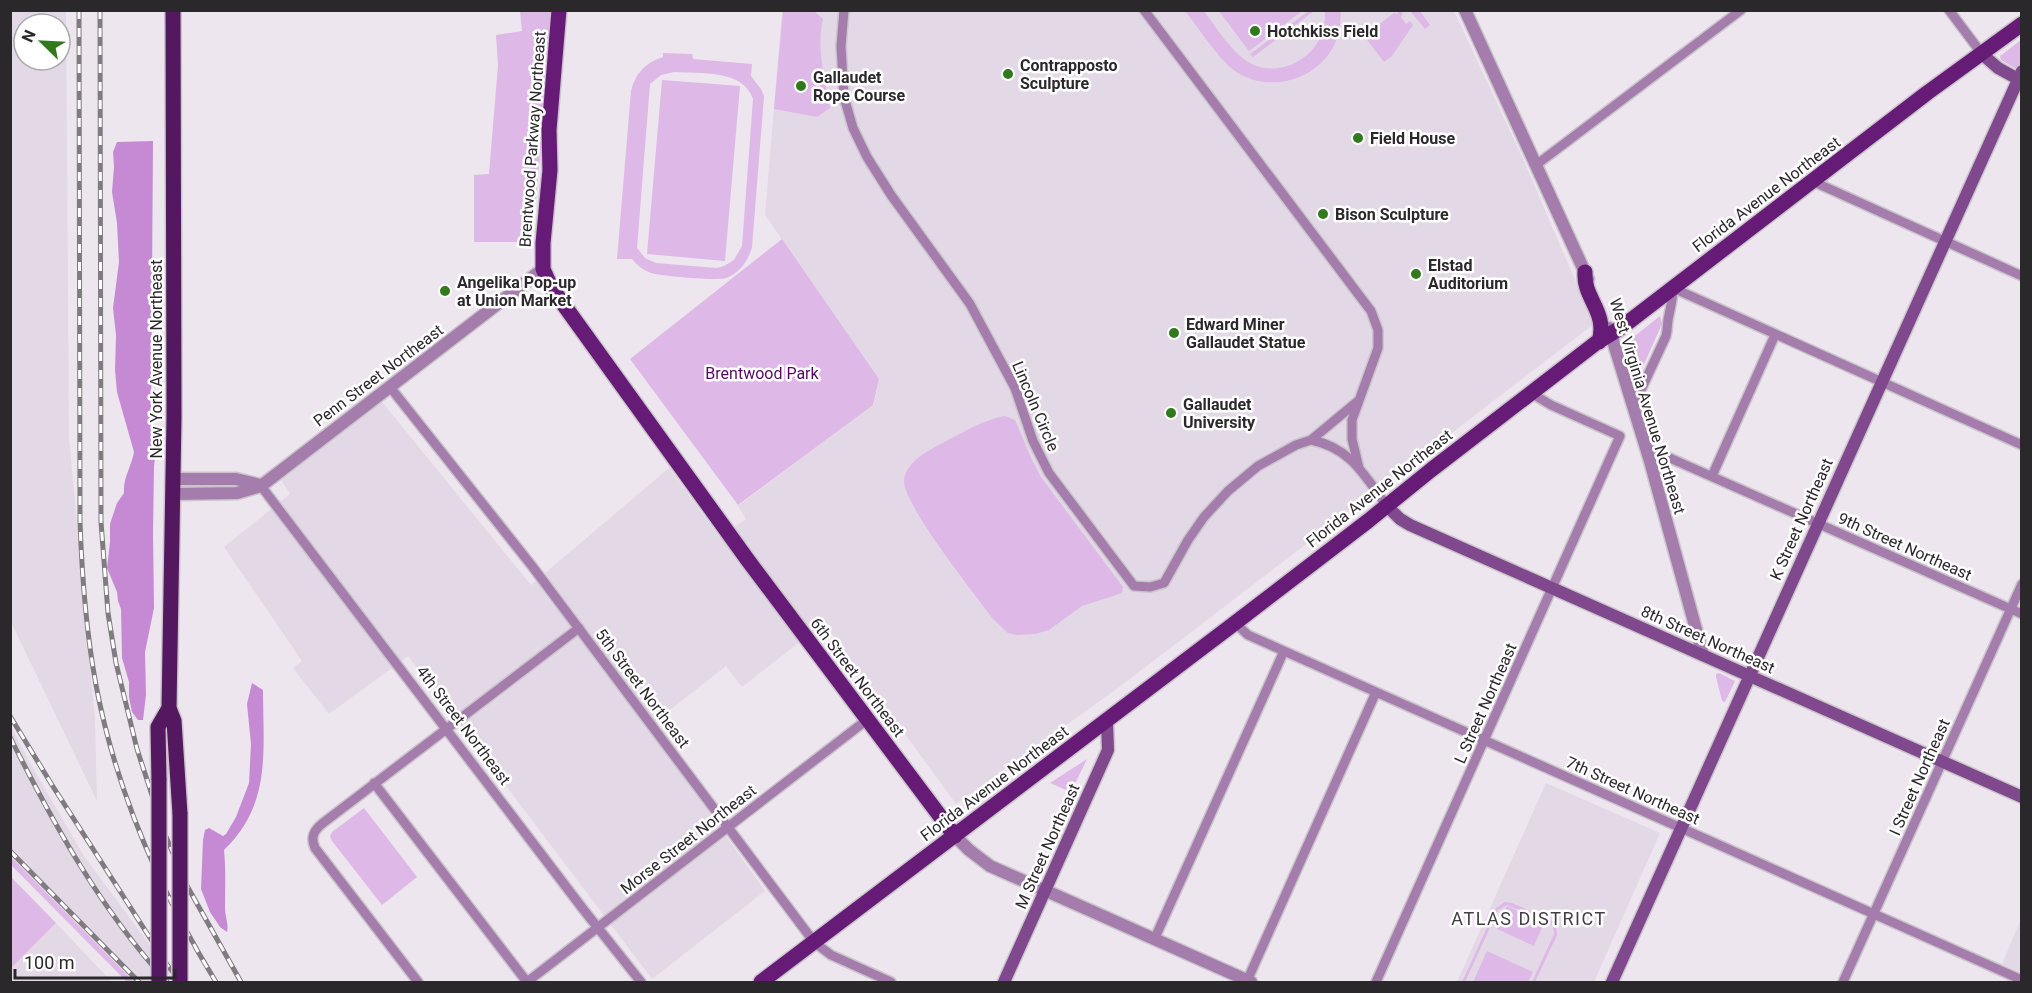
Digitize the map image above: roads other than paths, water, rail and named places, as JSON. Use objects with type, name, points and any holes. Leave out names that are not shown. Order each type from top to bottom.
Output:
[{"type":"highway","name":"New York Avenue Northeast","points":[[173,10],[173,486],[169,708],[174,721],[180,814],[180,982]]},
{"type":"highway","name":"New York Avenue Northeast","points":[[159,982],[158,727],[169,708]]},
{"type":"main road","name":"Brentwood Parkway Northeast","points":[[543,269],[543,243],[550,170],[549,130],[559,10]]},
{"type":"main road","name":"Florida Avenue Northeast","points":[[761,982],[1107,721],[1531,393],[1673,288],[1927,93],[2022,24]]},
{"type":"main road","points":[[1982,54],[1998,68],[2020,77]]},
{"type":"main road","name":"K Street Northeast","points":[[1612,982],[1943,241],[2020,77]]},
{"type":"main road","name":"6th Street Northeast","points":[[543,269],[551,287],[747,559],[852,702],[868,719],[955,836]]},
{"type":"main road","points":[[1585,272],[1584,280],[1602,321],[1605,338]]},
{"type":"main road","name":"8th Street Northeast","points":[[1387,506],[1410,525],[2022,797]]},
{"type":"main road","name":"M Street Northeast","points":[[1004,982],[1108,750],[1107,721]]},
{"type":"street","name":"Lincoln Circle","points":[[844,10],[841,46],[844,97],[853,128],[867,157],[891,195],[970,304],[1015,388],[1033,441],[1049,473],[1134,586],[1150,587],[1164,583],[1188,540],[1204,517],[1228,491],[1258,466],[1311,440],[1358,401]]},
{"type":"street","name":"Lincoln Circle","points":[[1144,10],[1371,310],[1378,330],[1378,348],[1352,420],[1352,439],[1359,468]]},
{"type":"street","points":[[1466,10],[1585,272]]},
{"type":"street","points":[[1536,165],[1741,10]]},
{"type":"street","points":[[1948,10],[1982,54]]},
{"type":"street","points":[[1812,181],[2022,276]]},
{"type":"street","name":"Penn Street Northeast","points":[[261,486],[543,269]]},
{"type":"street","points":[[1633,407],[1666,336],[1673,288],[2022,445]]},
{"type":"street","points":[[1712,476],[1775,335]]},
{"type":"street","name":"West Virginia Avenue Northeast","points":[[1605,338],[1633,407],[1703,655]]},
{"type":"street","name":"5th Street Northeast","points":[[390,387],[579,628],[814,942],[831,955],[891,982]]},
{"type":"street","name":"L Street Northeast","points":[[1376,982],[1620,436],[1551,405],[1531,393]]},
{"type":"street","name":"Lincoln Circle","points":[[1311,440],[1325,443],[1342,451],[1359,468],[1387,506]]},
{"type":"street","name":"9th Street Northeast","points":[[1645,447],[2022,614]]},
{"type":"street","points":[[173,486],[237,493],[261,486]]},
{"type":"street","name":"4th Street Northeast","points":[[261,486],[641,982]]},
{"type":"street","name":"I Street Northeast","points":[[1844,982],[2022,584]]},
{"type":"street","name":"7th Street Northeast","points":[[1235,623],[1248,635],[2022,980]]},
{"type":"street","points":[[418,982],[315,848],[313,838],[316,829],[579,628]]},
{"type":"street","points":[[1154,939],[1284,651]]},
{"type":"street","points":[[1249,982],[1376,692]]},
{"type":"street","name":"Morse Street Northeast","points":[[527,982],[868,719]]},
{"type":"street","points":[[374,783],[527,982]]},
{"type":"street","name":"6th Street Northeast","points":[[955,836],[972,853],[990,866],[1249,982]]},
{"type":"railway","points":[[79,10],[80,522],[83,584],[90,644],[105,724],[128,802],[142,839],[176,912],[216,982]]},
{"type":"railway","points":[[100,10],[101,522],[108,613],[116,663],[137,749],[164,832],[186,884],[241,982]]},
{"type":"railway","points":[[10,716],[168,966],[181,982]]},
{"type":"railway","points":[[10,737],[80,866],[121,926],[167,982]]},
{"type":"railway","points":[[10,851],[139,982]]},
{"type":"place","name":"Hotchkiss Field","points":[[1255,31]]},
{"type":"place","name":"Contrapposto Sculpture","points":[[1008,74]]},
{"type":"place","name":"Gallaudet Rope Course","points":[[801,86]]},
{"type":"place","name":"Field House","points":[[1358,138]]},
{"type":"place","name":"Bison Sculpture","points":[[1323,214]]},
{"type":"place","name":"Elstad Auditorium","points":[[1416,274]]},
{"type":"place","name":"Angelika Pop-up at Union Market","points":[[445,291]]},
{"type":"place","name":"Edward Miner Gallaudet Statue","points":[[1174,333]]},
{"type":"place","name":"Gallaudet University","points":[[1171,413]]},
{"type":"district","name":"ATLAS DISTRICT","points":[[1529,919]]},
{"type":"park label","name":"Brentwood Park","points":[[762,373]]}]
